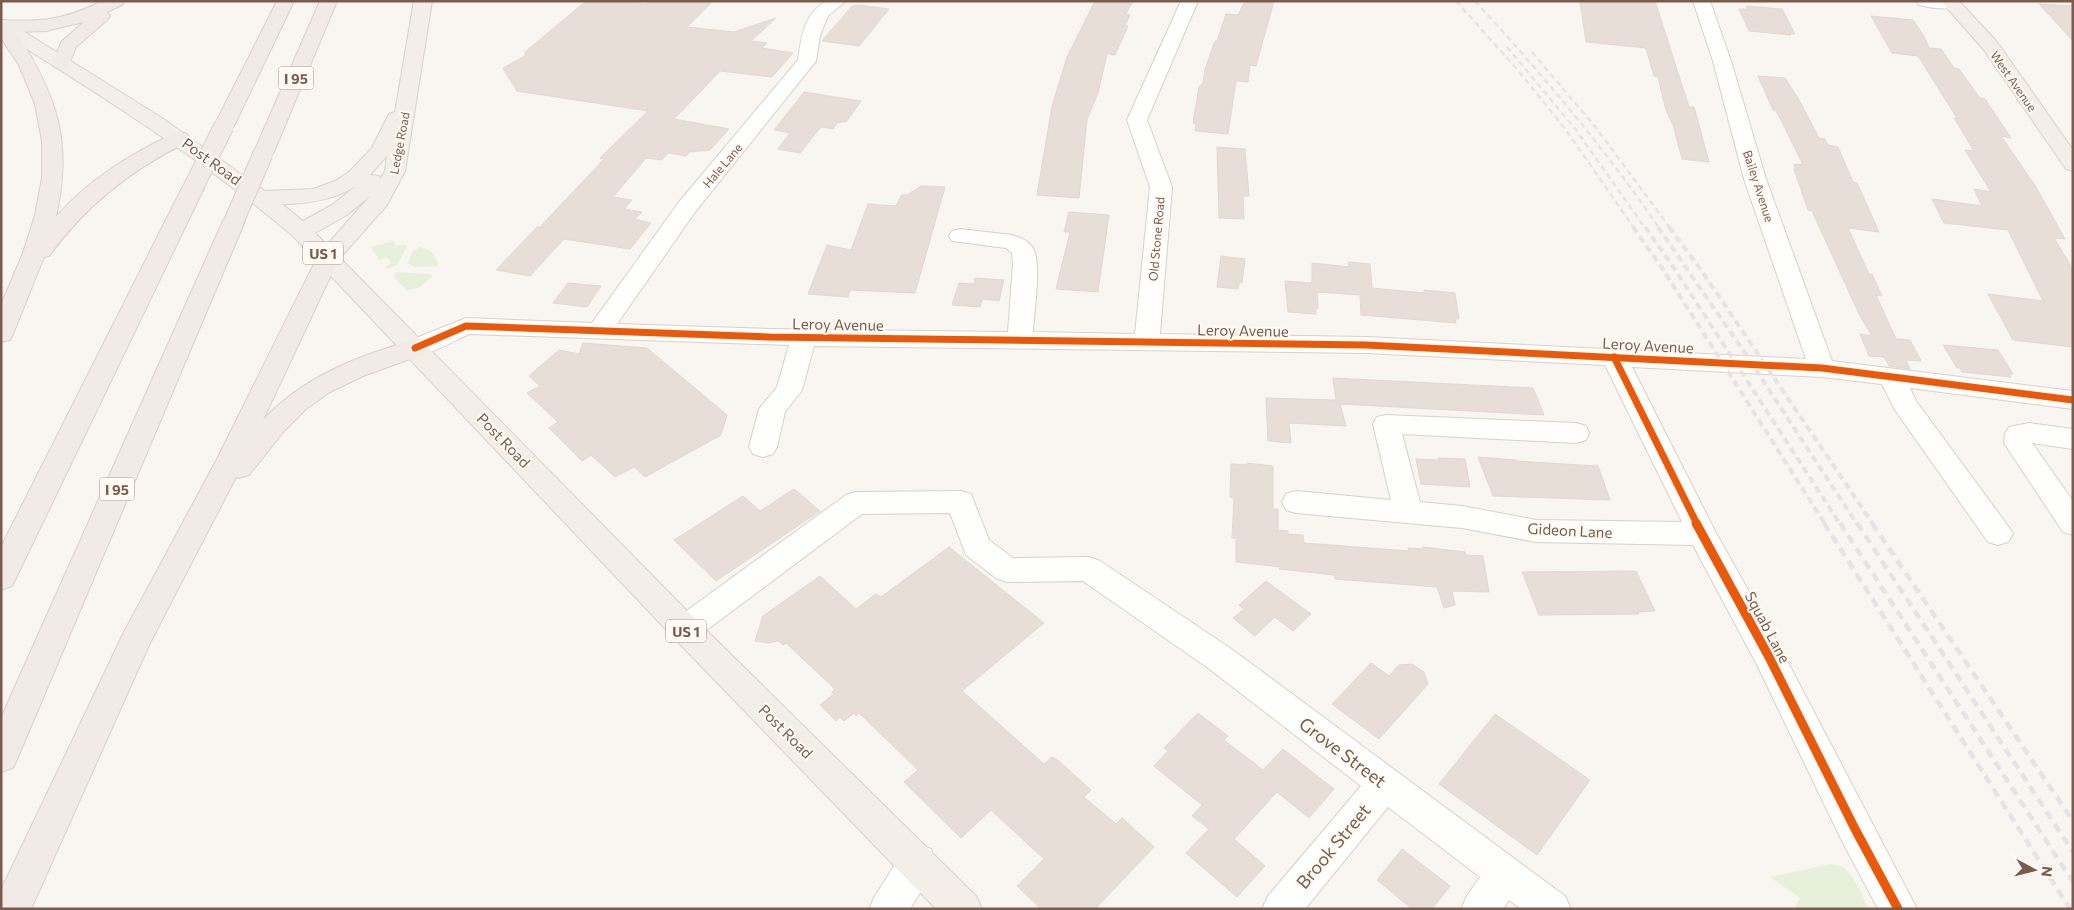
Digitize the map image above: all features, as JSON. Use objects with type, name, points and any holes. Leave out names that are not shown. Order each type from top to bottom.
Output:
[{"type":"highway","points":[[2,25],[36,27],[64,23],[116,1]]},
{"type":"highway","points":[[61,63],[63,54],[75,38],[120,1]]},
{"type":"highway","points":[[1,578],[286,1]]},
{"type":"highway","name":"I 95","points":[[1,757],[329,1]]},
{"type":"highway","points":[[2,25],[16,43],[37,81],[52,135],[52,189],[26,277]]},
{"type":"highway","points":[[1,334],[35,260],[55,232],[91,195],[125,167],[180,138]]},
{"type":"highway","points":[[12,909],[163,584],[234,454],[328,258]]},
{"type":"highway","points":[[163,584],[230,480],[279,420],[298,402],[319,387],[344,375],[415,348]]},
{"type":"main road","name":"West Avenue","points":[[1950,2],[1991,46],[2073,165]]},
{"type":"main road","name":"Ledge Road","points":[[328,258],[348,234],[372,211],[391,181],[398,160],[423,3]]},
{"type":"main road","name":"Post Road","points":[[2,25],[180,138],[261,197],[301,230],[684,629],[963,909]]},
{"type":"main road","name":"Ledge Road","points":[[301,230],[339,211],[360,195],[374,177],[382,149],[408,94]]},
{"type":"main road","name":"Ledge Road","points":[[261,197],[307,197],[338,189],[357,178],[382,149]]},
{"type":"street","name":"Hale Lane","points":[[599,331],[687,207],[807,61],[812,35],[820,13],[838,1]]},
{"type":"street","name":"Old Stone Road","points":[[1147,342],[1161,187],[1137,120],[1190,1]]},
{"type":"street","name":"Bailey Avenue","points":[[1700,1],[1722,61],[1755,179],[1822,368]]},
{"type":"street","points":[[1924,1],[1950,2]]},
{"type":"street","points":[[960,236],[1012,242],[1023,250],[1025,264],[1020,340]]},
{"type":"street","name":"Leroy Avenue","points":[[415,348],[466,326],[804,337],[1366,345],[1614,357],[1780,368],[1822,368],[2073,400]]},
{"type":"street","points":[[763,447],[772,409],[789,390],[804,337]]},
{"type":"street","name":"Squab Lane","points":[[1614,357],[1702,534],[1770,657],[1855,829],[1898,909]]},
{"type":"street","points":[[1892,378],[1904,404],[1998,534]]},
{"type":"street","points":[[1409,512],[1398,477],[1386,424],[1576,433]]},
{"type":"street","points":[[2073,440],[2029,433],[2019,434],[2018,443],[2073,524]]},
{"type":"street","name":"Grove Street","points":[[684,629],[856,503],[961,502],[976,548],[1007,570],[1089,568],[1132,600],[1219,658],[1552,909]]},
{"type":"street","name":"Gideon Lane","points":[[1296,502],[1462,517],[1536,531],[1702,534]]},
{"type":"street","name":"Brook Street","points":[[1280,909],[1385,784]]},
{"type":"street","points":[[888,909],[918,862]]},
{"type":"street","points":[[1480,909],[1505,874]]},
{"type":"green space","points":[[394,241],[395,246],[407,245],[397,265],[388,269],[385,267],[392,263],[387,257],[379,260],[371,247]]},
{"type":"green space","points":[[420,247],[431,251],[438,263],[437,266],[415,267],[408,264],[412,252]]},
{"type":"green space","points":[[397,272],[430,274],[433,276],[420,287],[407,291],[393,276]]},
{"type":"green space","points":[[1831,864],[1845,869],[1850,874],[1855,880],[1869,909],[1794,909],[1800,898],[1770,877]]},
{"type":"building","points":[[586,1],[623,1],[645,4],[648,1],[662,3],[663,1],[713,1],[687,27],[734,32],[776,18],[751,41],[767,43],[762,48],[793,53],[772,77],[720,71],[674,119],[729,129],[710,150],[689,152],[686,156],[668,153],[662,160],[646,158],[613,197],[632,200],[624,209],[642,212],[635,219],[651,223],[630,249],[564,239],[530,276],[496,270],[537,227],[540,227],[604,159],[600,158],[648,111],[517,91],[503,68],[525,56],[525,52]]},
{"type":"building","points":[[1095,1],[1133,1],[1126,14],[1130,15],[1125,26],[1128,26],[1115,55],[1107,54],[1098,93],[1087,119],[1079,198],[1037,195],[1052,106],[1067,57]]},
{"type":"building","points":[[1245,1],[1274,1],[1256,66],[1250,65],[1248,82],[1236,81],[1228,134],[1195,131],[1196,124],[1193,123],[1199,87],[1203,83],[1205,69],[1215,41],[1217,41],[1226,14],[1238,15]]},
{"type":"building","points":[[1580,1],[1655,1],[1689,107],[1694,107],[1709,162],[1682,159],[1673,125],[1666,110],[1658,77],[1654,76],[1646,48],[1586,42]]},
{"type":"building","points":[[2039,4],[2073,6],[2073,41]]},
{"type":"building","points":[[852,6],[889,9],[859,46],[822,41]]},
{"type":"building","points":[[1746,6],[1782,9],[1795,34],[1749,31],[1739,9],[1748,9]]},
{"type":"building","points":[[1871,16],[1913,20],[1929,48],[1941,49],[1954,68],[1959,69],[1980,98],[1985,99],[2011,138],[2001,136],[2036,187],[2065,239],[2054,238],[2073,269],[2073,347],[2013,340],[1988,294],[2043,301],[2008,230],[1944,223],[1932,199],[1982,206],[1974,189],[1991,192],[1965,150],[1974,151],[1954,118],[1957,118],[1918,56],[1892,53]]},
{"type":"building","points":[[1758,76],[1785,78],[1819,138],[1825,139],[1828,145],[1838,147],[1853,182],[1857,183],[1879,232],[1848,228],[1869,274],[1872,274],[1882,296],[1876,295],[1896,339],[1910,340],[1921,361],[1906,360],[1910,369],[1889,366],[1884,357],[1869,356],[1860,334],[1872,336],[1859,314],[1812,211],[1808,210],[1794,169],[1796,169],[1794,164],[1803,165],[1781,120],[1776,111],[1773,110]]},
{"type":"building","points":[[804,92],[861,101],[847,121],[837,123],[833,129],[821,127],[800,153],[778,149],[790,133],[774,130]]},
{"type":"building","points":[[1217,147],[1245,149],[1249,196],[1243,196],[1244,219],[1219,218]]},
{"type":"building","points":[[921,186],[945,187],[915,293],[850,290],[848,297],[808,294],[827,245],[851,250],[868,204],[896,206],[902,195],[907,195]]},
{"type":"building","points":[[1069,212],[1109,215],[1098,292],[1056,289],[1070,232],[1064,232]]},
{"type":"building","points":[[1221,256],[1245,259],[1242,283],[1239,283],[1238,289],[1217,287]]},
{"type":"building","points":[[1348,262],[1370,264],[1372,288],[1424,293],[1424,290],[1455,293],[1459,319],[1455,319],[1456,323],[1361,315],[1360,295],[1317,292],[1318,309],[1315,309],[1316,314],[1288,312],[1285,281],[1312,283],[1312,263],[1349,267]]},
{"type":"building","points":[[975,278],[1004,280],[999,301],[982,299],[980,307],[952,305],[959,283],[974,284]]},
{"type":"building","points":[[568,283],[601,286],[587,307],[553,303]]},
{"type":"building","points":[[583,343],[647,348],[727,415],[721,435],[645,477],[634,467],[615,477],[591,455],[582,461],[549,428],[558,422],[527,393],[540,386],[529,376],[559,350],[579,354]]},
{"type":"building","points":[[1943,345],[1998,350],[2013,374],[2009,374],[2011,377],[1962,372],[1960,368],[1957,368]]},
{"type":"building","points":[[1333,378],[1533,388],[1544,415],[1340,404],[1346,426],[1289,423],[1291,443],[1268,441],[1266,398],[1336,400]]},
{"type":"building","points":[[1478,457],[1598,466],[1610,500],[1493,496]]},
{"type":"building","points":[[1438,458],[1465,459],[1470,487],[1421,484],[1416,459],[1439,460]]},
{"type":"building","points":[[1247,463],[1273,466],[1273,509],[1278,509],[1278,530],[1288,531],[1288,534],[1303,535],[1304,543],[1409,551],[1408,548],[1423,549],[1423,547],[1465,552],[1466,555],[1483,556],[1489,592],[1452,591],[1455,605],[1444,608],[1437,587],[1335,579],[1334,575],[1236,562],[1236,538],[1232,538],[1234,498],[1230,497],[1231,464],[1247,465]]},
{"type":"building","points":[[794,489],[820,511],[716,581],[674,540],[743,496],[760,511]]},
{"type":"building","points":[[949,547],[1044,623],[962,691],[1044,764],[1052,757],[1060,762],[1091,790],[1084,797],[1116,824],[1122,818],[1154,847],[1095,909],[1041,909],[1017,886],[1044,859],[991,810],[961,838],[904,782],[918,770],[859,713],[856,716],[854,713],[844,721],[840,717],[836,721],[820,705],[834,694],[832,692],[835,689],[786,643],[783,645],[778,641],[767,643],[755,641],[763,616],[820,576],[856,609],[876,594],[881,597]]},
{"type":"building","points":[[1636,571],[1655,611],[1638,612],[1639,614],[1539,615],[1522,572]]},
{"type":"building","points":[[1266,581],[1311,614],[1293,631],[1275,617],[1255,636],[1233,618],[1244,609],[1239,605]]},
{"type":"building","points":[[1371,663],[1389,676],[1399,665],[1412,664],[1424,672],[1428,684],[1379,739],[1332,704]]},
{"type":"building","points":[[1198,713],[1228,736],[1224,740],[1263,770],[1283,749],[1334,789],[1309,818],[1277,792],[1234,839],[1265,866],[1237,897],[1186,853],[1209,829],[1192,816],[1202,805],[1154,766],[1168,751],[1164,748]]},
{"type":"building","points":[[1495,714],[1590,780],[1537,855],[1439,784]]},
{"type":"building","points":[[1402,849],[1450,886],[1432,909],[1412,909],[1377,880]]},
{"type":"railway","points":[[1456,1],[1516,68],[1566,130],[1634,228]]},
{"type":"railway","points":[[1475,1],[1571,111],[1616,168],[1659,228]]},
{"type":"railway","points":[[1507,47],[1576,130],[1645,228]]},
{"type":"railway","points":[[1532,52],[1597,129],[1670,228]]},
{"type":"railway","points":[[1633,227],[1662,268],[1825,524]]},
{"type":"railway","points":[[1645,227],[1674,268],[1840,524]]},
{"type":"railway","points":[[1658,227],[1745,353],[1857,524]]},
{"type":"railway","points":[[1669,227],[1699,267],[1873,524]]},
{"type":"railway","points":[[1824,523],[2070,909]]},
{"type":"railway","points":[[1840,523],[2073,882]]},
{"type":"railway","points":[[1857,523],[2073,852]]},
{"type":"railway","points":[[1872,523],[2073,821]]},
{"type":"cycle path","points":[[415,348],[466,326],[769,337],[1366,345],[1822,368],[2073,400]]},
{"type":"cycle path","points":[[1614,357],[1702,534],[1769,657],[1855,829],[1898,909]]}]
